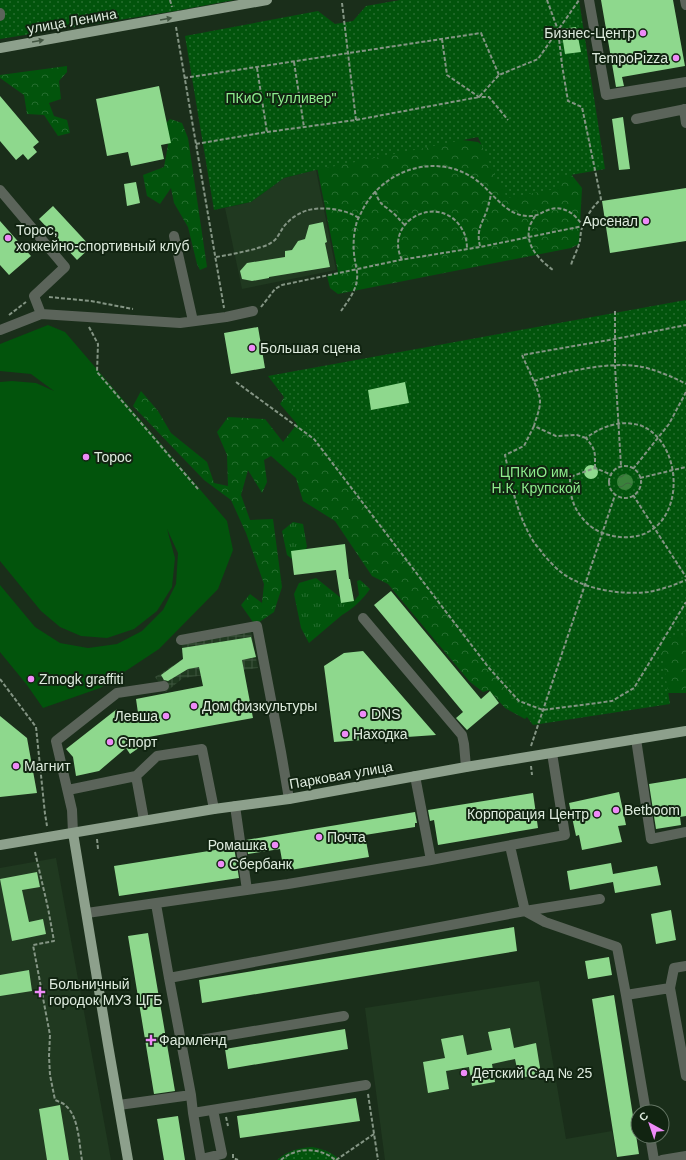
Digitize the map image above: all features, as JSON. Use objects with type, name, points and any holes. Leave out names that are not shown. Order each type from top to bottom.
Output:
[{"type":"main road","name":"улица Ленина","points":[[0,48],[267,0]]},
{"type":"main road","name":"Парковая улица","points":[[0,845],[144,820],[289,799],[530,756],[686,731]]},
{"type":"main road","points":[[73,833],[128,1160]]},
{"type":"lane","points":[[589,0],[606,95],[686,82]]},
{"type":"lane","points":[[685,0],[686,5]]},
{"type":"lane","points":[[636,118],[685,109],[686,123]]},
{"type":"lane","points":[[0,190],[65,267],[34,296],[41,314]]},
{"type":"lane","points":[[174,236],[193,321]]},
{"type":"lane","points":[[0,330],[41,314],[180,323],[225,312],[253,312]]},
{"type":"lane","points":[[363,618],[462,735],[466,767]]},
{"type":"lane","points":[[181,640],[257,626],[289,799]]},
{"type":"lane","points":[[73,833],[72,810],[56,741],[117,693],[164,686]]},
{"type":"lane","points":[[636,739],[651,839],[686,832]]},
{"type":"lane","points":[[68,790],[136,776],[157,756],[202,749],[214,809]]},
{"type":"lane","points":[[87,913],[288,884],[565,836],[552,753]]},
{"type":"lane","points":[[136,776],[144,820]]},
{"type":"lane","points":[[415,776],[432,860]]},
{"type":"lane","points":[[235,806],[247,890]]},
{"type":"lane","points":[[510,846],[526,912],[545,922],[617,947],[645,1104]]},
{"type":"lane","points":[[169,978],[600,899]]},
{"type":"lane","points":[[156,904],[182,1043],[201,1160],[222,1154],[213,1110]]},
{"type":"lane","points":[[686,966],[674,968],[670,988],[686,1076]]},
{"type":"lane","points":[[626,995],[670,988]]},
{"type":"lane","points":[[182,1043],[344,1016]]},
{"type":"lane","points":[[193,1113],[366,1085]]},
{"type":"lane","points":[[119,1105],[191,1096]]},
{"type":"lane","points":[[651,1144],[654,1160]]},
{"type":"lane","points":[[662,1160],[686,1156]]},
{"type":"path","points":[[170,0],[225,312]]},
{"type":"path","points":[[547,0],[558,30],[568,102],[582,107],[601,199],[589,213],[581,230],[580,242],[573,256],[571,265]]},
{"type":"path","points":[[478,97],[499,75],[538,59],[579,0]]},
{"type":"path","points":[[342,3],[356,120]]},
{"type":"path","points":[[184,78],[481,33],[499,75]]},
{"type":"path","points":[[442,39],[447,75],[478,97]]},
{"type":"path","points":[[294,62],[304,127]]},
{"type":"path","points":[[257,67],[267,132]]},
{"type":"path","points":[[196,144],[267,132],[356,120],[489,96],[508,120]]},
{"type":"path","points":[[341,311],[354,292],[358,278],[354,245],[356,224],[366,203],[375,191],[396,175],[408,170],[418,167],[436,166],[458,170],[469,175],[513,212],[523,216],[535,216],[549,209],[557,208],[566,210],[573,214],[583,226]]},
{"type":"path","points":[[375,191],[383,206],[405,224]]},
{"type":"path","points":[[480,247],[478,232],[491,194]]},
{"type":"path","points":[[216,257],[238,254],[272,242],[281,232],[285,224],[296,215],[304,211],[328,208],[336,209],[349,212],[359,218]]},
{"type":"path","points":[[402,260],[398,244],[400,233],[405,224],[410,219],[422,213],[431,211],[447,214],[459,224],[466,238],[468,249]]},
{"type":"path","points":[[535,216],[529,229],[530,245],[553,270]]},
{"type":"path","points":[[253,312],[258,310],[275,289],[282,285],[402,260],[480,247],[583,226]]},
{"type":"path","points":[[6,317],[34,296],[91,300],[134,309]]},
{"type":"path","points":[[218,309],[225,312]]},
{"type":"path","points":[[615,311],[615,366],[621,466]]},
{"type":"path","points":[[84,317],[98,344],[97,372],[198,489]]},
{"type":"path","points":[[686,325],[522,355],[541,400],[534,426],[524,446],[505,455],[519,512],[532,540],[548,560],[566,576],[585,585],[605,590],[625,592],[648,592],[671,586],[686,580]]},
{"type":"path","points":[[534,381],[581,370],[615,366],[638,366],[676,378],[686,384]]},
{"type":"path","points":[[236,382],[314,439],[489,668],[519,701],[543,710],[612,701],[634,688],[686,602]]},
{"type":"path","points":[[633,469],[670,424],[686,392]]},
{"type":"path","points":[[586,438],[593,432],[606,426],[618,423],[638,424],[651,428],[664,438]]},
{"type":"path","points":[[534,426],[556,436],[577,435],[586,438],[594,447],[595,468]]},
{"type":"path","points":[[680,463],[681,468]]},
{"type":"path","points":[[621,466],[633,469],[640,478],[639,488],[633,496],[624,498],[615,495],[608,483],[613,471],[621,466]]},
{"type":"path","points":[[640,478],[686,467]]},
{"type":"path","points":[[612,474],[595,468],[570,477],[570,491],[572,500],[579,513],[588,523],[602,533],[613,537],[625,538],[639,537],[660,527]]},
{"type":"path","points":[[532,775],[530,747],[615,495]]},
{"type":"path","points":[[633,496],[686,577]]},
{"type":"path","points":[[0,679],[36,727],[45,814]]},
{"type":"path","points":[[35,852],[54,941],[33,945],[50,1035],[50,1075],[55,1100],[66,1106],[73,1114],[77,1126],[82,1160]]},
{"type":"path","points":[[366,1085],[378,1160]]},
{"type":"path","points":[[281,1160],[284,1157],[296,1152],[308,1150],[321,1152],[335,1160],[374,1134]]},
{"type":"path","points":[[328,1160],[332,1157]]},
{"type":"shaded area","points":[[316,170],[336,270],[242,289],[225,208],[251,202],[284,178]]},
{"type":"shaded area","points":[[249,623],[258,668],[183,678],[166,692],[155,677],[183,659],[181,637]]},
{"type":"shaded area","name":"Больничный городок МУЗ ЦГБ","points":[[56,858],[111,1160],[0,1160],[0,868]]},
{"type":"shaded area","name":"Детский Сад № 25","points":[[539,981],[566,1139],[612,1131],[617,1160],[385,1160],[365,1008]]},
{"type":"green space","points":[[0,0],[234,0],[0,39]]},
{"type":"green space","name":"ПКиО \"Гулливер\"","points":[[400,0],[579,0],[605,169],[559,177],[561,188],[506,198],[504,187],[500,187],[478,137],[316,170],[284,178],[251,202],[214,210],[185,36],[318,11],[335,24],[353,21],[366,6]]},
{"type":"green space","points":[[67,66],[67,72],[59,81],[61,99],[49,103],[54,116],[67,120],[70,133],[58,136],[44,115],[27,114],[24,95],[0,78],[0,75]]},
{"type":"green space","points":[[170,119],[182,123],[188,138],[207,267],[200,270],[197,264],[188,227],[174,203],[171,188],[160,204],[147,196],[143,175],[164,167],[168,145],[164,125]]},
{"type":"green space","points":[[454,139],[478,142],[494,154],[571,174],[582,188],[579,244],[571,248],[338,294],[330,288],[327,276],[338,272],[316,162]]},
{"type":"green space","name":"ЦПКиО им. Н.К. Крупской","points":[[686,300],[686,635],[667,638],[661,647],[670,704],[533,725],[268,376]]},
{"type":"green space","name":"Торос","points":[[48,325],[65,332],[227,521],[233,550],[218,589],[159,649],[100,688],[43,708],[27,685],[0,652],[0,585],[35,627],[60,643],[88,648],[117,644],[142,631],[163,610],[176,584],[178,553],[167,529],[175,558],[172,587],[157,611],[134,629],[107,638],[81,636],[60,627],[41,611],[0,561],[0,382],[12,381],[36,383],[54,391],[31,374],[0,371],[0,344]]},
{"type":"green space","points":[[290,387],[538,705],[525,719],[505,708],[489,690],[483,692],[470,682],[388,584],[372,576],[335,521],[303,501],[296,478],[271,456],[264,460],[267,482],[262,493],[248,470],[241,495],[250,520],[273,519],[282,587],[274,612],[255,625],[241,605],[250,594],[262,603],[264,584],[246,533],[231,500],[204,480],[133,406],[141,391],[158,411],[171,433],[207,462],[214,483],[228,486],[227,455],[217,432],[228,417],[265,419],[283,442],[297,424],[280,404]]},
{"type":"green space","points":[[293,522],[303,524],[307,547],[297,563],[287,555],[282,531]]},
{"type":"green space","points":[[616,545],[686,598],[686,693],[656,693]]},
{"type":"green space","points":[[316,578],[346,602],[354,601],[359,595],[357,581],[360,580],[370,589],[354,607],[342,615],[309,643],[301,628],[294,594],[299,583]]},
{"type":"green space","points":[[312,1147],[327,1151],[340,1160],[277,1160],[293,1150]]},
{"type":"water","points":[[625,474],[632,479],[633,482],[628,489],[625,490],[618,485],[617,482],[622,475]]},
{"type":"building","name":"Бизнес-Центр","points":[[601,0],[673,0],[685,66],[622,77],[624,86],[616,87]]},
{"type":"building","points":[[576,27],[581,52],[565,54],[561,29]]},
{"type":"building","points":[[159,86],[171,143],[161,145],[164,159],[131,166],[128,152],[107,156],[96,99]]},
{"type":"building","points":[[0,96],[39,142],[33,147],[37,152],[28,160],[23,154],[16,160],[0,141]]},
{"type":"building","points":[[623,117],[630,169],[619,170],[612,119]]},
{"type":"building","points":[[136,182],[140,203],[127,206],[124,184]]},
{"type":"building","name":"Арсенал","points":[[686,188],[686,241],[610,253],[602,201]]},
{"type":"building","points":[[53,206],[91,247],[77,260],[39,219]]},
{"type":"building","name":"Торос, хоккейно-спортивный клуб","points":[[0,221],[31,256],[9,275],[0,265]]},
{"type":"building","points":[[323,222],[327,242],[325,243],[330,267],[252,281],[242,279],[240,271],[247,263],[285,257],[285,251],[292,250],[298,241],[305,239],[309,225]]},
{"type":"building","points":[[258,327],[265,368],[231,374],[224,333]]},
{"type":"building","points":[[405,382],[409,403],[371,410],[368,390]]},
{"type":"building","points":[[588,465],[594,465],[598,469],[598,475],[594,479],[588,479],[584,475],[584,469]]},
{"type":"building","points":[[345,544],[349,579],[354,601],[341,603],[336,570],[294,575],[291,551]]},
{"type":"building","points":[[391,591],[481,699],[490,691],[499,703],[467,730],[456,718],[463,712],[374,605]]},
{"type":"building","points":[[251,637],[256,657],[242,660],[253,718],[143,738],[143,745],[130,754],[126,748],[99,771],[76,776],[73,757],[66,749],[117,709],[124,715],[138,713],[136,699],[203,686],[199,667],[188,669],[168,681],[164,680],[161,675],[183,659],[182,648]]},
{"type":"building","points":[[363,651],[436,735],[334,742],[324,666],[344,653]]},
{"type":"building","name":"Магнит","points":[[0,716],[27,738],[37,793],[0,797]]},
{"type":"building","points":[[686,778],[686,816],[680,817],[681,825],[656,829],[649,784]]},
{"type":"building","name":"Корпорация Центр","points":[[619,792],[626,825],[618,826],[622,842],[582,850],[579,835],[576,836],[569,803]]},
{"type":"building","points":[[533,793],[538,828],[438,845],[434,820],[430,821],[428,810]]},
{"type":"building","points":[[415,812],[417,823],[415,823],[415,827],[365,835],[369,857],[284,871],[280,849],[248,854],[246,840]]},
{"type":"building","points":[[234,847],[239,878],[119,896],[114,866]]},
{"type":"building","points":[[611,863],[613,874],[657,866],[661,885],[615,893],[613,882],[570,890],[567,871]]},
{"type":"building","points":[[37,872],[40,887],[22,890],[29,922],[43,919],[46,934],[12,941],[0,879]]},
{"type":"building","points":[[671,910],[676,940],[656,944],[651,914]]},
{"type":"building","points":[[514,927],[517,951],[202,1003],[199,980]]},
{"type":"building","points":[[148,933],[175,1091],[154,1094],[128,936]]},
{"type":"building","points":[[609,957],[612,975],[588,979],[585,961]]},
{"type":"building","points":[[29,970],[32,991],[0,996],[0,975]]},
{"type":"building","points":[[614,995],[631,1104],[630,1144],[637,1144],[639,1154],[617,1157],[592,999]]},
{"type":"building","points":[[510,1028],[514,1048],[536,1043],[541,1074],[519,1078],[515,1059],[492,1064],[495,1082],[472,1086],[469,1067],[446,1071],[449,1089],[428,1093],[423,1062],[445,1058],[441,1039],[463,1035],[467,1055],[492,1050],[488,1032]]},
{"type":"building","points":[[345,1029],[348,1049],[228,1069],[225,1049]]},
{"type":"building","points":[[356,1098],[360,1121],[240,1138],[237,1116]]},
{"type":"building","points":[[60,1105],[69,1160],[47,1160],[39,1109]]},
{"type":"building","points":[[178,1116],[185,1160],[164,1160],[157,1119]]},
{"type":"place","name":"Бизнес-Центр","points":[[643,33]]},
{"type":"place","name":"TempoPizza","points":[[676,58]]},
{"type":"place","name":"Арсенал","points":[[646,221]]},
{"type":"place","name":"Торос, хоккейно-спортивный клуб","points":[[8,238]]},
{"type":"place","name":"Большая сцена","points":[[252,348]]},
{"type":"place","name":"Торос","points":[[86,457]]},
{"type":"place","name":"Zmogk graffiti","points":[[31,679]]},
{"type":"place","name":"Дом физкультуры","points":[[194,706]]},
{"type":"place","name":"DNS","points":[[363,714]]},
{"type":"place","name":"Левша","points":[[166,716]]},
{"type":"place","name":"Находка","points":[[345,734]]},
{"type":"place","name":"Спорт","points":[[110,742]]},
{"type":"place","name":"Магнит","points":[[16,766]]},
{"type":"place","name":"Betboom","points":[[616,810]]},
{"type":"place","name":"Корпорация Центр","points":[[597,814]]},
{"type":"place","name":"Почта","points":[[319,837]]},
{"type":"place","name":"Ромашка","points":[[275,845]]},
{"type":"place","name":"Сбербанк","points":[[221,864]]},
{"type":"place","name":"Больничный городок МУЗ ЦГБ","points":[[40,992]]},
{"type":"place","name":"Фармленд","points":[[151,1040]]},
{"type":"place","name":"Детский Сад № 25","points":[[464,1073]]}]
